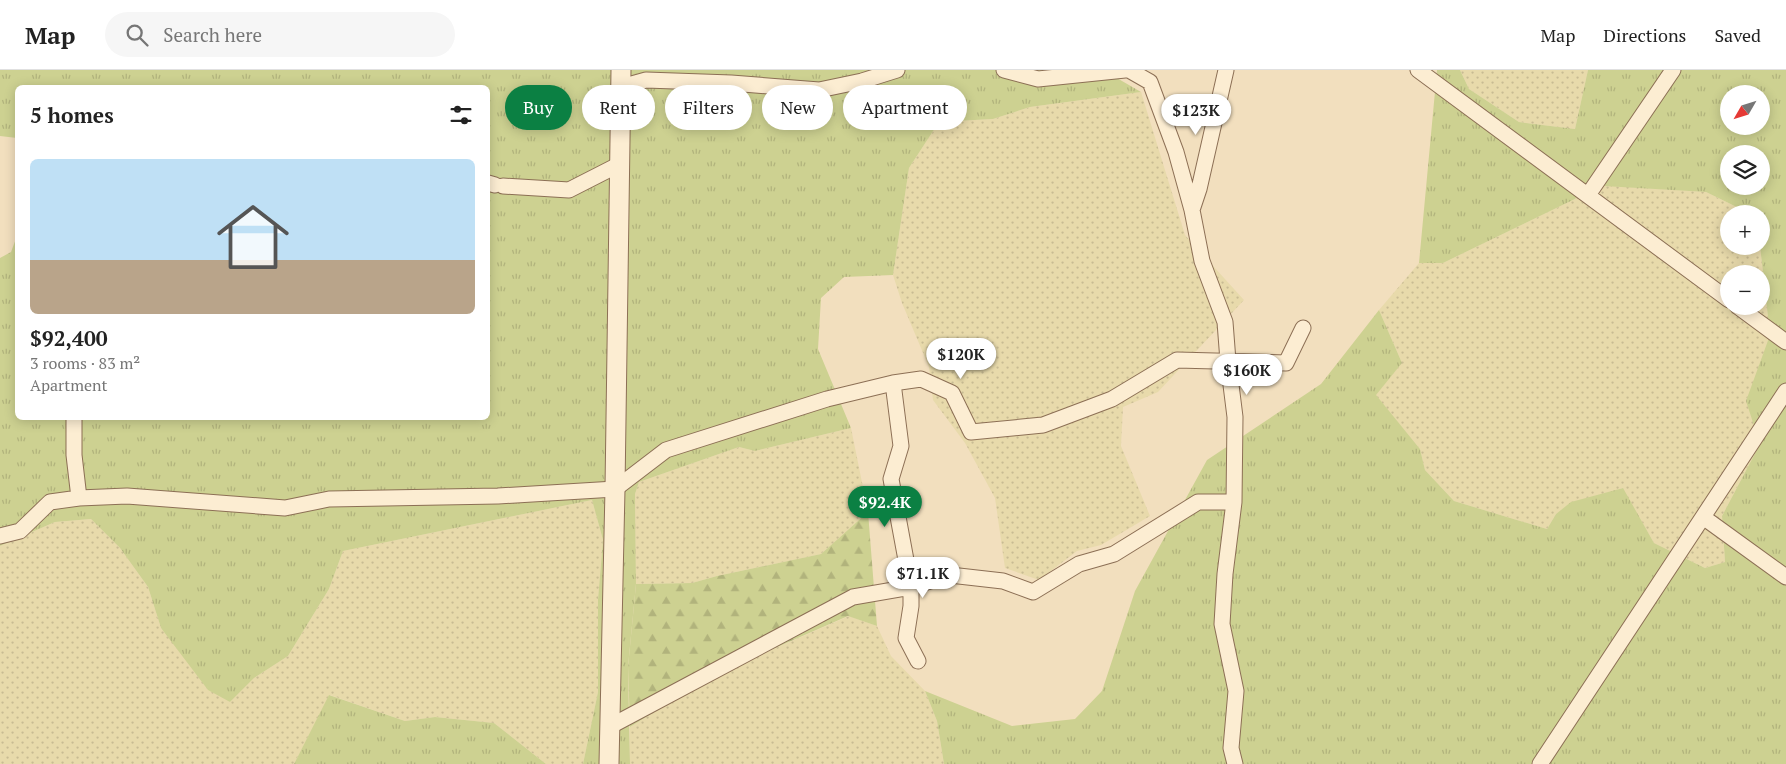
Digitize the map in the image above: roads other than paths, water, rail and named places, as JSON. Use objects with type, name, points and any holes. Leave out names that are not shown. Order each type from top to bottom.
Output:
[{"type":"street","points":[[609,764],[621,78],[731,83],[819,90],[862,81],[897,70]]},
{"type":"street","points":[[1004,70],[1038,80],[1124,70]]},
{"type":"street","points":[[1129,70],[1150,82],[1176,152],[1192,210],[1202,261],[1225,322],[1234,417],[1234,502],[1225,574],[1222,624],[1236,691],[1231,748],[1235,764]]},
{"type":"street","points":[[1192,210],[1199,189],[1226,70]]},
{"type":"street","points":[[1418,70],[1720,293]]},
{"type":"street","points":[[1588,195],[1673,70]]},
{"type":"street","points":[[495,185],[569,190],[620,164]]},
{"type":"street","points":[[1749,315],[1786,342]]},
{"type":"street","points":[[0,536],[20,531],[50,502],[79,498],[127,496],[285,508],[329,499],[498,496],[615,489],[666,450],[827,399],[893,383],[921,379],[952,393],[971,432],[1044,425],[1112,399],[1177,360],[1286,362],[1303,328]]},
{"type":"street","points":[[893,383],[901,446],[891,479],[911,587],[906,638],[918,661]]},
{"type":"street","points":[[1540,764],[1786,391]]},
{"type":"street","points":[[74,420],[74,455],[79,498]]},
{"type":"street","points":[[609,727],[853,597],[911,587],[950,575],[1003,581],[1033,592],[1079,564],[1114,554],[1198,502],[1234,502]]},
{"type":"street","points":[[1703,517],[1786,577]]}]
